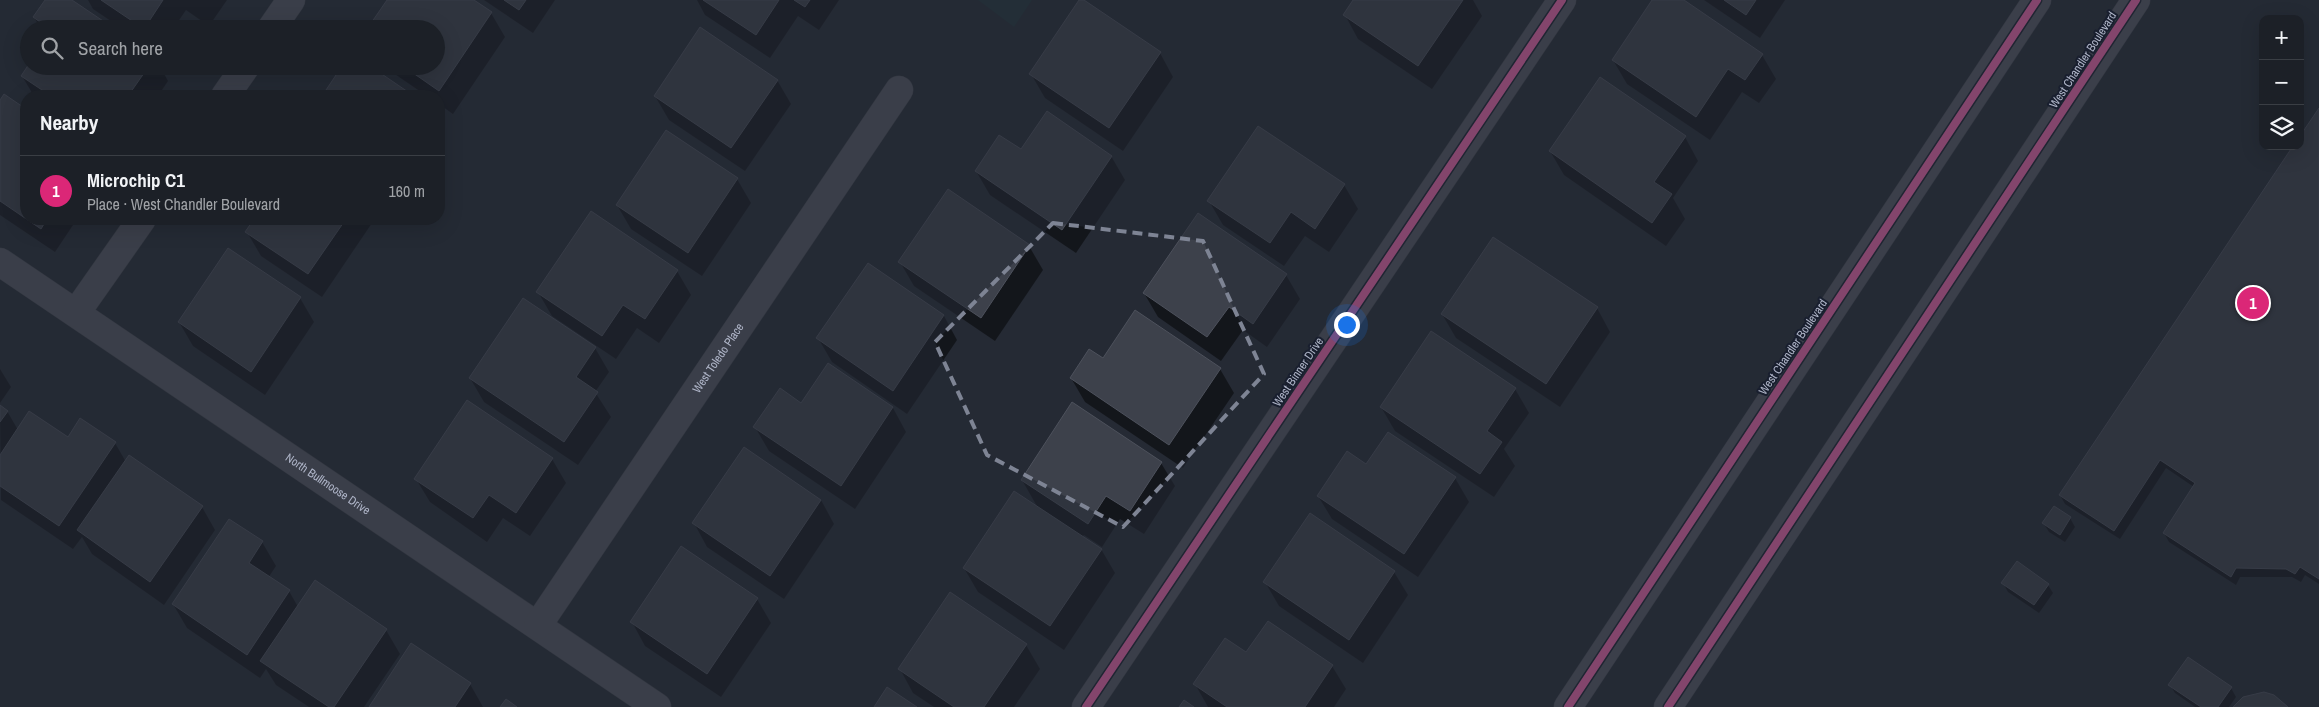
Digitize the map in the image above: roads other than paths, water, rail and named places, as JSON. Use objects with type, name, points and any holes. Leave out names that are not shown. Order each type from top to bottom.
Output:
[{"type":"main road","name":"West Chandler Boulevard","points":[[1568,707],[2037,0]]},
{"type":"main road","name":"West Chandler Boulevard","points":[[1668,707],[2136,0]]},
{"type":"street","points":[[278,20],[291,0]]},
{"type":"street","name":"West Binner Drive","points":[[1086,707],[1562,0]]},
{"type":"street","points":[[229,90],[240,75]]},
{"type":"street","name":"West Toledo Place","points":[[538,625],[899,90]]},
{"type":"street","points":[[76,313],[138,225]]},
{"type":"street","name":"North Bullmoose Drive","points":[[0,262],[657,707]]},
{"type":"place","name":"Microchip C1","points":[[2253,303]]}]
